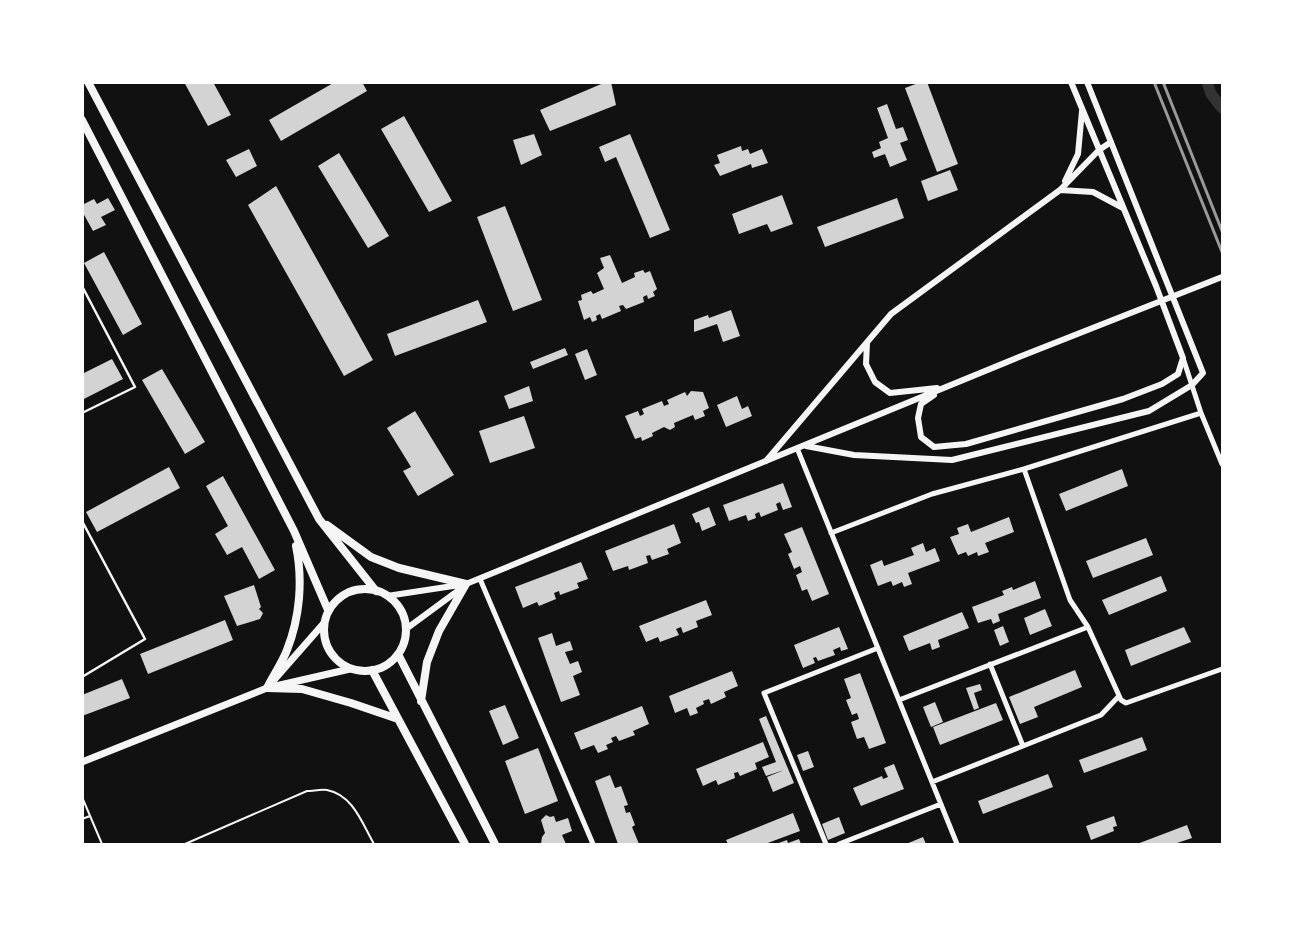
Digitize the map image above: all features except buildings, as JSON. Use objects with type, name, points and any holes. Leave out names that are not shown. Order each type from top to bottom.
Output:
[{"type":"main road","points":[[88,82],[319,519],[376,590],[387,596],[397,605],[404,616],[406,629],[404,642],[398,654],[389,664],[363,672],[350,669],[338,662],[329,651],[324,638],[324,624],[328,610],[337,600],[349,592],[362,589],[376,590]]},
{"type":"main road","points":[[82,120],[294,532],[328,610]]},
{"type":"main road","points":[[319,519],[371,557],[399,568],[466,584],[439,631],[427,662],[421,701]]},
{"type":"main road","points":[[267,688],[287,650],[298,610],[300,567],[294,532]]},
{"type":"main road","points":[[267,688],[324,624]]},
{"type":"main road","points":[[398,654],[495,844]]},
{"type":"main road","points":[[82,762],[267,688],[350,669]]},
{"type":"main road","points":[[372,670],[465,844]]},
{"type":"main road","points":[[267,688],[302,689],[351,702],[398,719]]},
{"type":"street","points":[[1071,82],[1156,286],[1201,412],[1222,464]]},
{"type":"street","points":[[805,446],[854,455],[952,460],[1148,411],[1192,385],[1203,373],[1087,82]]},
{"type":"street","points":[[1060,190],[1078,154],[1082,110]]},
{"type":"street","points":[[765,462],[784,437],[891,314],[1060,190],[1099,150],[1111,142]]},
{"type":"street","points":[[1060,190],[1093,192],[1123,208]]},
{"type":"street","points":[[387,596],[466,584],[480,579],[1019,357],[1222,277]]},
{"type":"street","points":[[867,343],[866,364],[875,382],[890,392],[911,392],[948,386]]},
{"type":"street","points":[[948,386],[921,404],[918,418],[921,437],[934,447],[966,444],[1122,399],[1162,384],[1178,374],[1183,358]]},
{"type":"street","points":[[831,533],[932,494],[1024,468],[1201,412]]},
{"type":"street","points":[[797,448],[957,844]]},
{"type":"street","points":[[1024,468],[1070,600],[1088,627],[1121,700],[1126,703],[1222,669]]},
{"type":"street","points":[[480,579],[593,844]]},
{"type":"street","points":[[406,629],[466,584]]},
{"type":"street","points":[[899,700],[1088,627]]},
{"type":"street","points":[[826,844],[764,693],[878,648]]},
{"type":"street","points":[[990,664],[1022,746]]},
{"type":"street","points":[[932,782],[1101,715],[1119,696]]},
{"type":"street","points":[[839,844],[941,804]]},
{"type":"lane","points":[[82,286],[135,387],[82,413]]},
{"type":"lane","points":[[82,521],[144,639],[82,677]]},
{"type":"path","points":[[185,844],[307,791],[326,790],[347,799],[374,844]]},
{"type":"path","points":[[82,797],[102,844]]},
{"type":"path","points":[[82,819],[90,816]]},
{"type":"waterway","points":[[1207,82],[1211,94],[1222,108]]},
{"type":"railway","points":[[1154,82],[1222,252]]},
{"type":"railway","points":[[1163,82],[1222,231]]}]
